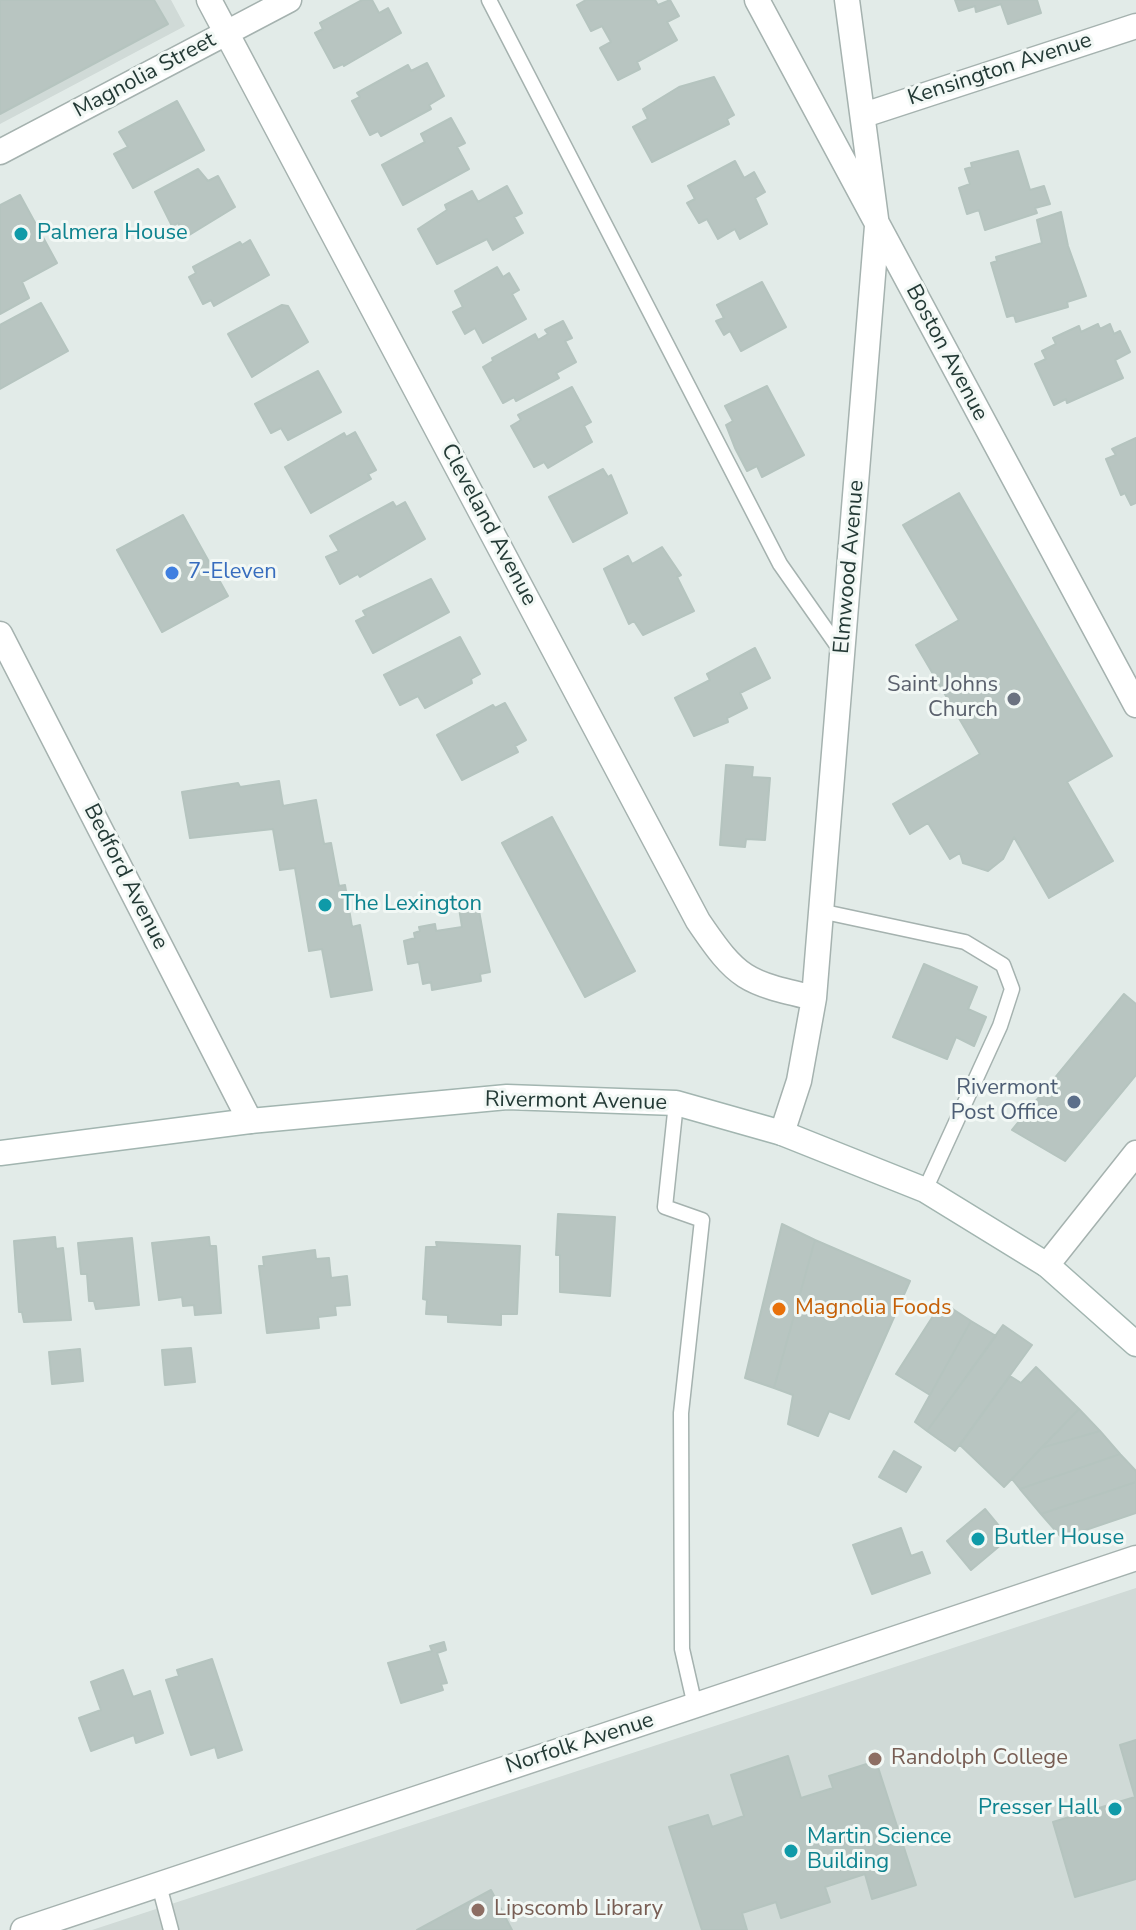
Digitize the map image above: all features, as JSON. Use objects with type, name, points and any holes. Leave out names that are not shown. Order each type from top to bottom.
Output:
[{"type":"street","name":"Cleveland Avenue","points":[[209,0],[698,921],[727,963],[758,985],[814,998]]},
{"type":"street","name":"Magnolia Street","points":[[0,152],[289,0]]},
{"type":"street","name":"Boston Avenue","points":[[758,0],[1136,705]]},
{"type":"street","name":"Elmwood Avenue","points":[[782,1133],[799,1081],[814,998],[877,226],[847,0]]},
{"type":"street","name":"Kensington Avenue","points":[[864,115],[1136,26]]},
{"type":"street","name":"Bedford Avenue","points":[[0,634],[250,1121]]},
{"type":"street","name":"Rivermont Avenue","points":[[0,1153],[250,1121],[507,1097],[676,1103],[782,1133],[925,1190],[1047,1265],[1136,1344]]},
{"type":"street","points":[[1047,1265],[1136,1153]]},
{"type":"street","name":"Norfolk Avenue","points":[[23,1930],[1136,1558]]},
{"type":"lane","points":[[489,0],[780,564],[843,655]]},
{"type":"lane","points":[[820,911],[965,942],[1003,965],[1012,989],[1000,1026],[925,1190]]},
{"type":"lane","points":[[676,1103],[665,1207],[702,1220],[681,1413],[682,1649],[695,1706]]},
{"type":"lane","points":[[159,1885],[171,1930]]},
{"type":"shaded area","points":[[0,0],[171,0],[185,26],[0,124]]},
{"type":"shaded area","name":"Randolph College","points":[[1136,1588],[1136,1930],[92,1930]]},
{"type":"building","points":[[0,0],[154,0],[168,24],[0,114]]},
{"type":"building","points":[[362,0],[372,0],[379,13],[388,8],[401,33],[344,66],[334,68],[315,33],[323,29],[320,23]]},
{"type":"building","points":[[586,0],[655,0],[658,5],[670,0],[679,16],[667,22],[677,40],[637,62],[640,69],[618,80],[600,48],[611,42],[602,26],[591,31],[577,5]]},
{"type":"building","points":[[955,0],[1037,0],[1041,13],[1008,24],[1001,4],[976,12],[975,6],[959,11]]},
{"type":"building","points":[[427,63],[444,96],[429,105],[431,109],[381,136],[378,131],[370,135],[352,101],[360,97],[357,93],[408,65],[411,71]]},
{"type":"building","points":[[714,77],[734,115],[727,119],[729,124],[652,162],[633,127],[648,119],[643,109],[679,87]]},
{"type":"building","points":[[177,101],[204,150],[133,188],[114,154],[128,147],[119,132]]},
{"type":"building","points":[[451,118],[465,143],[457,147],[469,169],[403,205],[382,165],[425,142],[421,134]]},
{"type":"building","points":[[1018,151],[1030,190],[1044,186],[1050,204],[1035,208],[1037,213],[985,230],[979,210],[967,214],[959,188],[970,184],[965,169],[972,167],[971,163]]},
{"type":"building","points":[[735,161],[744,178],[754,172],[765,192],[755,198],[767,224],[740,239],[735,229],[718,239],[707,219],[699,223],[687,203],[695,199],[688,186]]},
{"type":"building","points":[[198,169],[208,181],[218,176],[235,207],[186,237],[178,223],[172,226],[155,192]]},
{"type":"building","points":[[507,186],[522,213],[514,217],[523,233],[493,250],[487,239],[437,264],[418,229],[447,210],[445,205],[472,191],[478,202]]},
{"type":"building","name":"Palmera House","points":[[20,195],[57,263],[22,282],[29,298],[0,314],[0,205]]},
{"type":"building","points":[[1061,212],[1068,246],[1086,296],[1067,302],[1068,307],[1016,322],[1014,315],[1007,317],[991,263],[997,261],[996,257],[1042,243],[1037,220]]},
{"type":"building","points":[[250,240],[269,275],[214,306],[211,300],[203,304],[189,277],[196,273],[193,267],[240,242],[242,245]]},
{"type":"building","points":[[497,267],[503,277],[509,273],[519,290],[512,294],[526,319],[483,343],[475,328],[465,334],[453,312],[463,307],[455,291]]},
{"type":"building","points":[[762,282],[786,327],[741,351],[730,331],[724,335],[716,321],[724,318],[717,305]]},
{"type":"building","points":[[41,303],[68,351],[0,389],[0,325]]},
{"type":"building","points":[[282,305],[288,306],[308,342],[252,377],[228,334]]},
{"type":"building","points":[[563,321],[572,338],[565,341],[576,362],[556,373],[559,378],[516,401],[514,397],[503,403],[483,367],[493,361],[492,358],[535,334],[538,340],[548,334],[545,330]]},
{"type":"building","points":[[1098,324],[1100,329],[1110,324],[1114,334],[1120,331],[1130,352],[1115,360],[1123,378],[1067,403],[1066,399],[1054,405],[1035,364],[1046,359],[1042,351],[1056,344],[1053,338],[1079,326],[1081,332]]},
{"type":"building","points":[[318,371],[341,412],[288,440],[281,428],[271,433],[255,404]]},
{"type":"building","points":[[767,386],[804,455],[762,477],[757,466],[747,471],[735,448],[726,425],[733,421],[725,406]]},
{"type":"building","points":[[572,387],[591,422],[584,426],[592,442],[548,468],[544,462],[534,467],[511,426],[521,420],[518,415]]},
{"type":"building","points":[[355,432],[376,470],[368,474],[371,479],[311,513],[285,467],[344,433],[346,437]]},
{"type":"building","points":[[1136,438],[1136,503],[1131,505],[1125,493],[1121,495],[1106,459],[1116,455],[1112,449]]},
{"type":"building","points":[[603,469],[608,477],[611,475],[627,513],[573,542],[549,497]]},
{"type":"building","name":"Saint Johns Church","points":[[959,493],[1112,756],[1067,782],[1113,861],[1049,898],[1014,837],[1003,859],[988,871],[963,863],[960,853],[950,859],[928,823],[910,834],[893,804],[980,754],[916,645],[959,620],[903,525]]},
{"type":"building","points":[[393,502],[396,507],[405,502],[425,539],[360,577],[358,574],[340,584],[326,557],[339,551],[330,536]]},
{"type":"building","name":"7-Eleven","points":[[183,515],[228,596],[162,632],[117,550]]},
{"type":"building","points":[[662,547],[681,575],[677,577],[694,611],[643,635],[634,621],[629,624],[604,569],[628,556],[632,564]]},
{"type":"building","points":[[431,579],[449,612],[373,653],[356,621],[366,616],[363,611]]},
{"type":"building","points":[[460,637],[480,674],[471,679],[472,683],[425,708],[418,696],[400,705],[384,675]]},
{"type":"building","points":[[755,648],[770,678],[740,693],[747,708],[727,718],[728,722],[694,736],[675,698],[710,680],[707,674]]},
{"type":"building","points":[[505,703],[526,740],[515,746],[518,752],[462,780],[437,735],[493,705],[495,708]]},
{"type":"building","points":[[726,765],[753,767],[752,777],[770,778],[765,840],[746,839],[745,847],[720,845]]},
{"type":"building","name":"The Lexington","points":[[279,781],[283,806],[316,800],[324,844],[331,843],[339,886],[345,885],[352,927],[360,925],[372,990],[331,997],[322,949],[309,951],[295,868],[280,870],[273,829],[190,838],[182,792],[238,783],[240,787]]},
{"type":"building","points":[[552,817],[635,971],[585,997],[502,843]]},
{"type":"building","points":[[478,905],[490,972],[480,974],[481,981],[432,990],[431,982],[423,984],[419,962],[408,964],[404,941],[415,938],[414,933],[420,931],[419,927],[435,924],[436,931],[462,927],[459,908]]},
{"type":"building","points":[[924,964],[977,987],[968,1009],[986,1017],[974,1046],[956,1037],[947,1059],[893,1037]]},
{"type":"building","name":"Rivermont Post Office","points":[[1124,994],[1136,1004],[1136,1075],[1065,1161],[1012,1130]]},
{"type":"building","points":[[558,1214],[615,1217],[610,1296],[560,1292],[560,1255],[556,1255]]},
{"type":"building","name":"Magnolia Foods","points":[[782,1224],[815,1240],[774,1388],[745,1378]]},
{"type":"building","points":[[55,1237],[56,1249],[63,1248],[71,1320],[24,1322],[22,1312],[19,1312],[14,1241]]},
{"type":"building","points":[[209,1237],[210,1246],[216,1246],[221,1313],[195,1315],[194,1305],[183,1306],[182,1297],[159,1300],[152,1243]]},
{"type":"building","points":[[132,1238],[139,1305],[96,1309],[94,1301],[89,1301],[87,1274],[81,1274],[78,1243]]},
{"type":"building","points":[[815,1240],[910,1281],[849,1419],[829,1411],[818,1436],[788,1424],[793,1395],[774,1388]]},
{"type":"building","points":[[436,1242],[520,1246],[517,1314],[501,1314],[501,1325],[448,1322],[448,1315],[426,1314],[427,1300],[423,1299],[426,1247],[437,1247]]},
{"type":"building","points":[[315,1250],[316,1259],[329,1258],[331,1278],[347,1276],[350,1305],[335,1306],[336,1315],[318,1317],[319,1328],[267,1333],[259,1266],[264,1266],[263,1257]]},
{"type":"building","points":[[942,1302],[971,1321],[930,1395],[896,1374]]},
{"type":"building","points":[[971,1321],[996,1336],[927,1431],[915,1422]]},
{"type":"building","points":[[1003,1325],[1032,1345],[955,1451],[927,1431]]},
{"type":"building","points":[[191,1348],[195,1382],[165,1385],[162,1350]]},
{"type":"building","points":[[80,1349],[83,1381],[52,1384],[49,1352]]},
{"type":"building","points":[[1036,1367],[1079,1409],[1004,1487],[960,1445],[1010,1376],[1021,1383]]},
{"type":"building","points":[[1079,1409],[1100,1431],[1041,1448]]},
{"type":"building","points":[[1100,1431],[1120,1454],[1020,1489],[1012,1479],[1041,1448]]},
{"type":"building","points":[[894,1451],[921,1467],[906,1492],[879,1477]]},
{"type":"building","points":[[1120,1454],[1136,1471],[1136,1482],[1041,1514],[1020,1489]]},
{"type":"building","points":[[1136,1482],[1136,1513],[1062,1538],[1041,1514]]},
{"type":"building","name":"Butler House","points":[[985,1509],[1009,1538],[971,1570],[947,1541]]},
{"type":"building","points":[[901,1528],[911,1556],[922,1552],[930,1573],[872,1594],[853,1545]]},
{"type":"building","points":[[444,1642],[446,1650],[437,1653],[447,1683],[441,1684],[443,1690],[401,1703],[388,1663],[432,1651],[430,1646]]},
{"type":"building","points":[[212,1659],[242,1750],[218,1758],[215,1747],[191,1755],[166,1680],[179,1676],[177,1670]]},
{"type":"building","points":[[123,1670],[133,1697],[150,1691],[163,1733],[136,1743],[134,1735],[91,1751],[79,1718],[101,1710],[91,1682]]},
{"type":"building","name":"Presser Hall","points":[[1136,1740],[1136,1879],[1075,1897],[1053,1822],[1135,1797],[1120,1745]]},
{"type":"building","name":"Martin Science Building","points":[[788,1756],[801,1798],[833,1788],[829,1776],[876,1761],[916,1885],[872,1899],[865,1874],[825,1887],[830,1902],[781,1918],[776,1902],[742,1913],[747,1930],[702,1930],[669,1827],[708,1815],[712,1827],[744,1816],[731,1775]]},
{"type":"building","name":"Lipscomb Library","points":[[491,1890],[512,1930],[417,1930]]},
{"type":"place","name":"Palmera House","points":[[21,234]]},
{"type":"place","name":"7-Eleven","points":[[172,573]]},
{"type":"place","name":"Saint Johns Church","points":[[1014,699]]},
{"type":"place","name":"The Lexington","points":[[325,905]]},
{"type":"place","name":"Rivermont Post Office","points":[[1074,1102]]},
{"type":"place","name":"Magnolia Foods","points":[[779,1309]]},
{"type":"place","name":"Butler House","points":[[978,1539]]},
{"type":"place","name":"Randolph College","points":[[875,1759]]},
{"type":"place","name":"Presser Hall","points":[[1115,1809]]},
{"type":"place","name":"Martin Science Building","points":[[791,1851]]},
{"type":"place","name":"Lipscomb Library","points":[[478,1910]]}]
